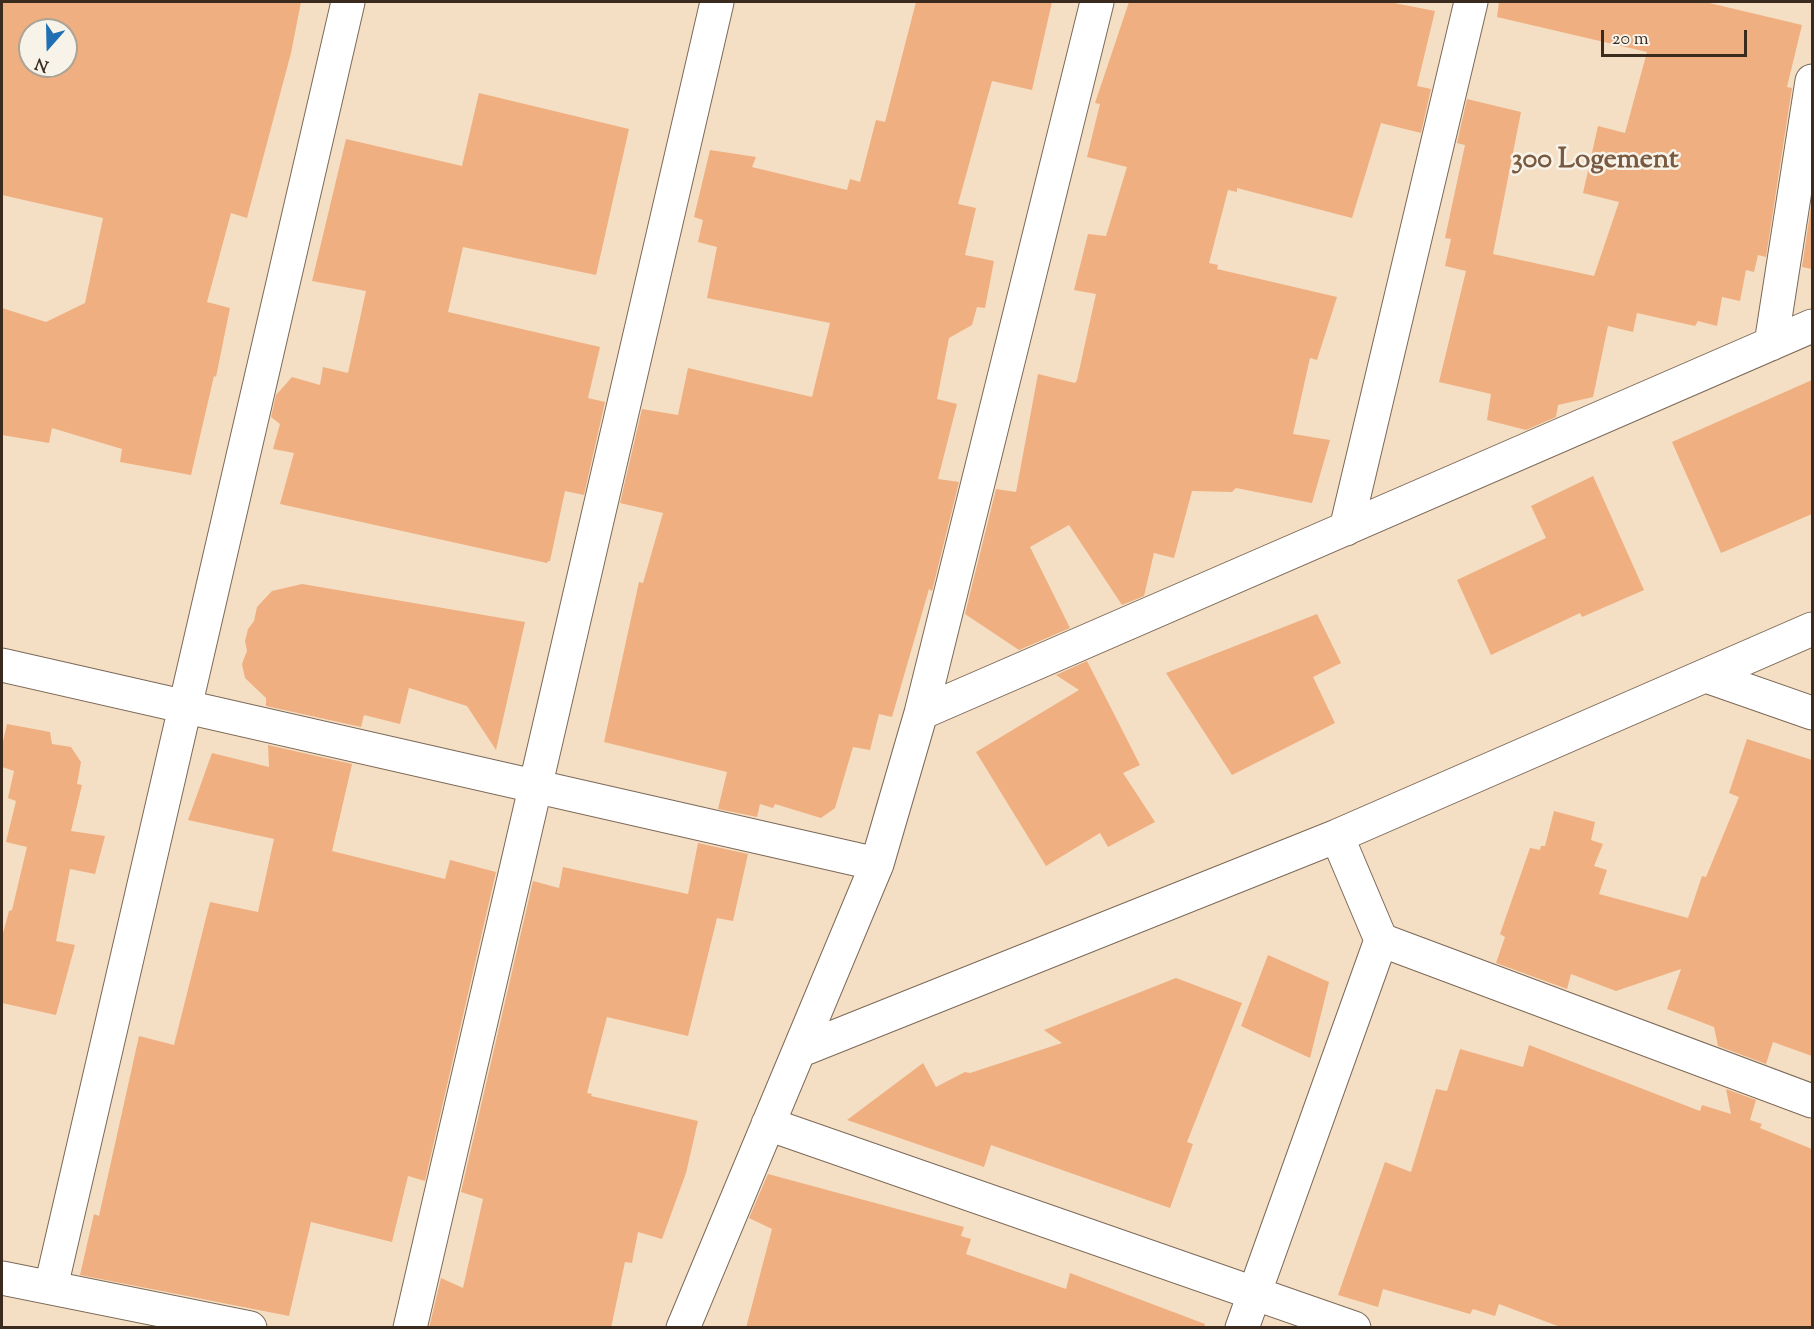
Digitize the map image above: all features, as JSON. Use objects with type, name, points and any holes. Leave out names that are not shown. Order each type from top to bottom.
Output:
[{"type":"street","points":[[51,1287],[348,2]]},
{"type":"street","points":[[410,1328],[717,2]]},
{"type":"street","points":[[683,1328],[877,864],[921,713],[1097,2]]},
{"type":"street","points":[[1346,528],[1471,2]]},
{"type":"street","points":[[1771,344],[1812,81]]},
{"type":"street","points":[[921,713],[1812,326]]},
{"type":"street","points":[[799,1051],[1337,836],[1812,629]]},
{"type":"street","points":[[2,665],[877,864]]},
{"type":"street","points":[[1706,676],[1812,713]]},
{"type":"street","points":[[1242,1328],[1381,940],[1337,836]]},
{"type":"street","points":[[1381,940],[1812,1101]]},
{"type":"street","points":[[768,1124],[1354,1328]]},
{"type":"street","points":[[2,1278],[250,1328]]},
{"type":"building","points":[[2,2],[301,2],[291,53],[247,218],[231,213],[207,302],[230,308],[216,377],[214,376],[191,475],[120,462],[122,449],[52,428],[49,443],[2,435],[2,308],[46,322],[85,303],[103,218],[2,195]]},
{"type":"building","points":[[916,2],[1052,2],[1032,90],[992,81],[958,204],[976,208],[965,255],[994,261],[985,308],[977,307],[972,325],[949,338],[937,399],[957,404],[938,479],[959,482],[932,591],[929,589],[892,717],[879,714],[870,750],[853,747],[835,808],[821,818],[775,804],[773,808],[760,804],[757,817],[718,809],[727,772],[604,742],[639,582],[643,583],[663,513],[620,503],[642,409],[678,415],[688,368],[812,397],[830,323],[707,298],[717,247],[698,242],[703,220],[694,217],[710,150],[756,157],[752,167],[847,190],[850,179],[860,182],[876,120],[885,122]]},
{"type":"building","points":[[1129,2],[1389,2],[1435,11],[1417,86],[1431,89],[1421,133],[1381,123],[1352,218],[1237,188],[1237,192],[1228,190],[1209,263],[1218,265],[1217,269],[1337,297],[1317,360],[1310,358],[1293,434],[1330,440],[1312,503],[1236,488],[1232,492],[1192,491],[1174,558],[1154,553],[1144,596],[1122,605],[1069,525],[1030,547],[1070,628],[1019,650],[965,614],[996,489],[1016,492],[1038,374],[1075,383],[1077,380],[1096,294],[1074,290],[1088,234],[1106,236],[1127,167],[1087,157],[1100,104],[1095,103]]},
{"type":"building","points":[[1499,2],[1705,2],[1802,25],[1787,87],[1792,88],[1766,257],[1758,255],[1754,272],[1746,270],[1740,301],[1722,297],[1717,326],[1698,321],[1695,326],[1637,313],[1633,332],[1608,326],[1593,397],[1558,405],[1556,417],[1526,430],[1487,420],[1491,394],[1439,382],[1466,271],[1445,266],[1451,239],[1445,238],[1465,145],[1457,143],[1467,99],[1521,112],[1493,254],[1594,276],[1619,202],[1583,193],[1598,126],[1625,133],[1647,52],[1497,17]]},
{"type":"building","points":[[479,93],[629,129],[596,275],[463,247],[448,312],[600,347],[588,398],[605,402],[584,495],[565,491],[550,561],[547,563],[280,504],[294,453],[273,449],[280,424],[271,417],[276,395],[292,377],[320,385],[323,367],[348,373],[366,291],[312,281],[346,139],[462,166]]},
{"type":"building","points":[[1812,200],[1812,269],[1802,267]]},
{"type":"building","points":[[1812,380],[1812,514],[1721,553],[1672,442]]},
{"type":"building","points":[[1593,476],[1644,590],[1582,617],[1580,613],[1491,655],[1457,580],[1546,538],[1531,506]]},
{"type":"building","points":[[302,584],[525,622],[496,750],[467,706],[409,688],[400,724],[364,715],[361,727],[266,706],[266,698],[245,678],[242,664],[247,651],[245,641],[248,629],[254,621],[257,607],[272,591]]},
{"type":"building","points":[[1317,614],[1341,663],[1313,677],[1335,723],[1232,775],[1166,673]]},
{"type":"building","points":[[1087,661],[1140,765],[1123,773],[1155,822],[1108,847],[1100,833],[1046,866],[976,752],[1079,690],[1056,675]]},
{"type":"building","points":[[7,724],[50,732],[52,744],[71,747],[81,762],[77,784],[82,785],[71,831],[105,836],[95,874],[70,869],[56,941],[75,945],[56,1015],[2,1003],[2,937],[9,911],[12,910],[27,847],[6,842],[16,801],[8,798],[14,771],[2,767],[2,746]]},
{"type":"building","points":[[1747,739],[1812,760],[1812,1056],[1773,1042],[1766,1064],[1718,1046],[1714,1027],[1667,1009],[1681,969],[1616,991],[1571,974],[1567,989],[1496,963],[1505,937],[1500,934],[1530,848],[1540,850],[1541,846],[1545,846],[1554,811],[1595,822],[1591,840],[1603,844],[1594,866],[1607,870],[1599,894],[1688,918],[1702,876],[1706,877],[1739,797],[1729,793]]},
{"type":"building","points":[[268,745],[352,764],[332,851],[445,879],[450,860],[496,872],[425,1181],[408,1176],[392,1242],[311,1222],[289,1316],[80,1275],[94,1214],[99,1216],[139,1036],[174,1045],[210,902],[258,912],[274,839],[188,820],[212,753],[269,767]]},
{"type":"building","points":[[698,843],[748,854],[733,921],[717,918],[688,1036],[607,1017],[587,1093],[592,1094],[591,1096],[698,1121],[686,1173],[662,1239],[638,1232],[632,1263],[625,1262],[611,1328],[429,1328],[441,1278],[463,1288],[483,1199],[461,1192],[533,881],[559,888],[563,867],[688,894]]},
{"type":"building","points":[[1268,955],[1329,982],[1310,1058],[1241,1026]]},
{"type":"building","points":[[1176,978],[1242,1003],[1187,1142],[1193,1144],[1170,1208],[991,1145],[984,1167],[847,1120],[923,1063],[936,1087],[965,1072],[970,1073],[1062,1043],[1044,1030]]},
{"type":"building","points":[[1529,1045],[1700,1111],[1702,1105],[1731,1114],[1726,1089],[1756,1100],[1750,1120],[1762,1124],[1760,1128],[1812,1149],[1812,1328],[1563,1328],[1499,1304],[1495,1316],[1473,1309],[1470,1314],[1383,1289],[1378,1307],[1338,1295],[1385,1162],[1411,1172],[1436,1089],[1447,1091],[1460,1049],[1523,1067]]},
{"type":"building","points":[[768,1174],[964,1227],[961,1236],[971,1239],[966,1254],[1066,1289],[1070,1273],[1205,1324],[1204,1328],[746,1328],[772,1229],[749,1218]]},
{"type":"district","name":"300 Logement","points":[[1595,162]]}]
